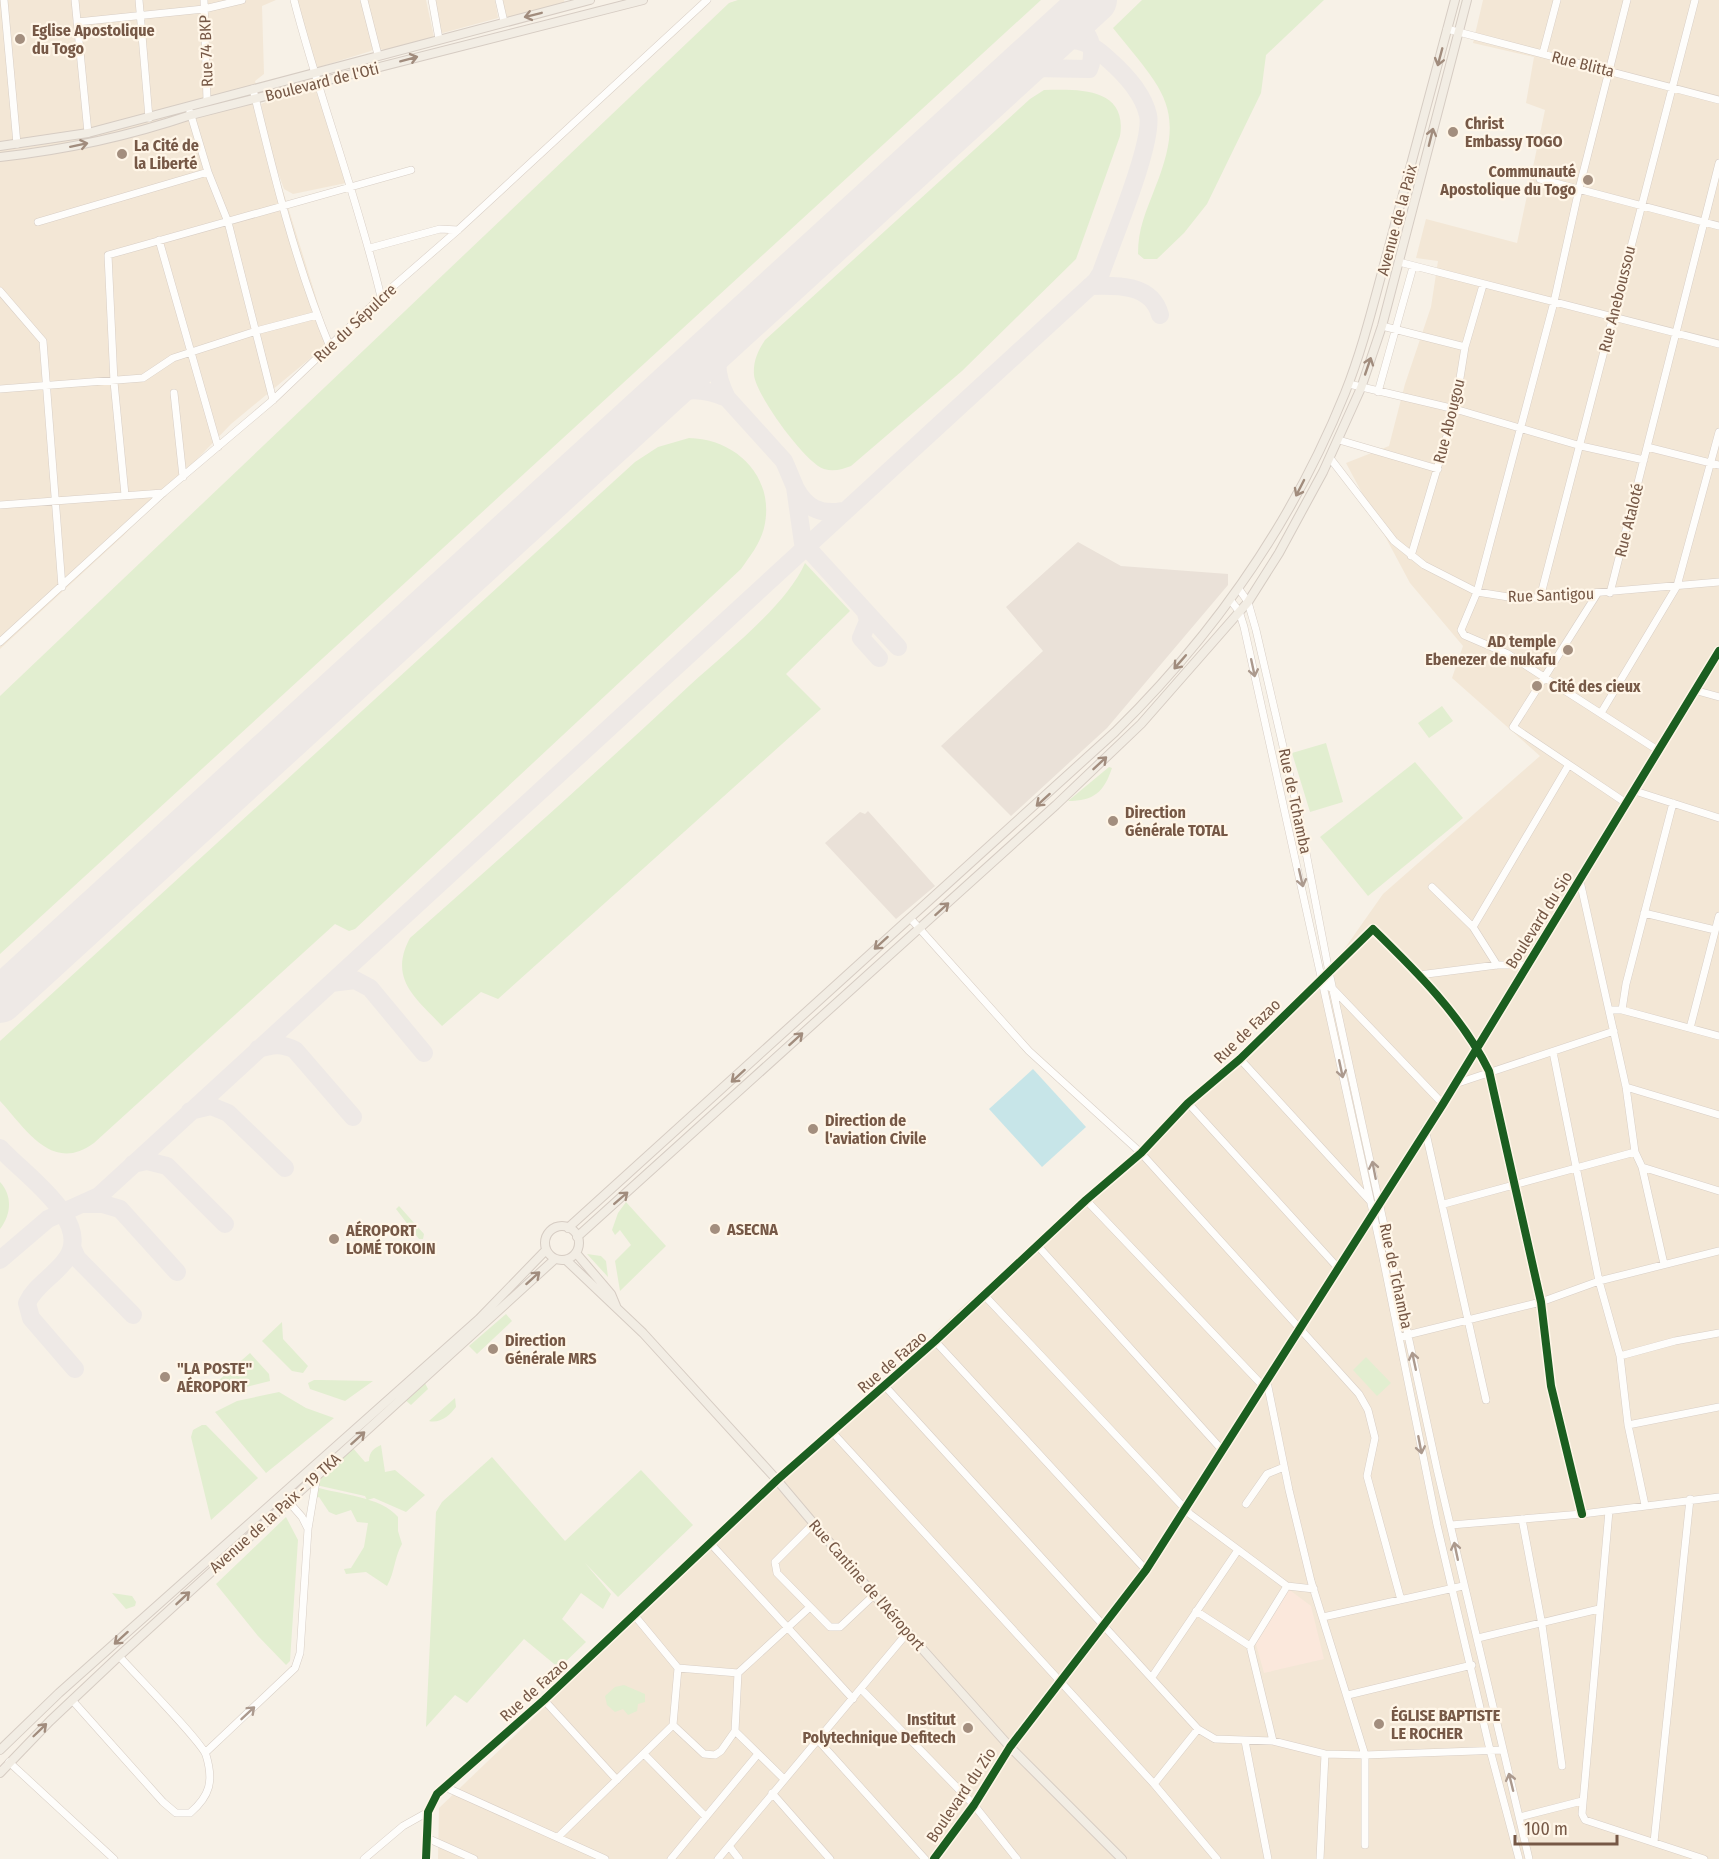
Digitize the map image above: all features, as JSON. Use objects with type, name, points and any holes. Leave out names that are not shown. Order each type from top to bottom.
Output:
[{"type":"main road","name":"Boulevard de l'Oti","points":[[0,157],[58,149],[152,128],[207,101],[504,22],[566,3],[590,0]]},
{"type":"main road","name":"Boulevard de l'Oti","points":[[0,146],[56,139],[150,118],[255,99],[643,0]]},
{"type":"main road","name":"Avenue de la Paix","points":[[568,1228],[1121,727],[1150,697],[1231,601],[1293,502],[1326,436],[1348,384],[1367,330],[1455,0]]},
{"type":"main road","points":[[566,1260],[576,1252],[578,1238],[921,928],[1141,724],[1248,602],[1284,545],[1330,459],[1360,388],[1382,326],[1467,0]]},
{"type":"main road","points":[[56,139],[58,149]]},
{"type":"main road","points":[[578,1238],[568,1228],[562,1226],[551,1230],[545,1240],[546,1250],[555,1259],[566,1260],[616,1306]]},
{"type":"main road","name":"Avenue de la Paix - 19 TKA","points":[[0,1750],[479,1319],[546,1250]]},
{"type":"main road","points":[[576,1252],[611,1294],[616,1306]]},
{"type":"main road","name":"Avenue de la Paix - 19 TKA","points":[[0,1773],[119,1656],[555,1259]]},
{"type":"main road","name":"Rue Cantine de l'Aéroport","points":[[616,1306],[777,1480],[874,1595],[1010,1747],[1122,1859]]},
{"type":"street","points":[[4,0],[16,144]]},
{"type":"street","points":[[75,0],[88,133]]},
{"type":"street","points":[[139,0],[150,118]]},
{"type":"street","name":"Rue 74 BKP","points":[[204,0],[207,101]]},
{"type":"street","points":[[76,22],[204,9],[242,0]]},
{"type":"street","points":[[294,0],[316,84],[370,248],[381,297]]},
{"type":"street","points":[[364,0],[378,55]]},
{"type":"street","points":[[432,0],[439,39]]},
{"type":"street","points":[[499,0],[504,22]]},
{"type":"street","name":"Rue du Sépulcre","points":[[0,642],[164,493],[273,400],[381,297],[458,230],[707,0]]},
{"type":"street","points":[[1543,53],[1557,0]]},
{"type":"street","points":[[1627,0],[1579,189],[1554,302],[1519,426],[1477,592],[1461,633],[1508,654],[1659,751]]},
{"type":"street","name":"Rue Aneboussou","points":[[1540,598],[1695,0]]},
{"type":"street","name":"Rue Blitta","points":[[1447,29],[1719,100]]},
{"type":"street","points":[[253,89],[283,206],[317,315],[330,347]]},
{"type":"street","points":[[190,111],[208,172],[228,222],[273,400]]},
{"type":"street","name":"Rue Ataloté","points":[[1610,593],[1719,163]]},
{"type":"street","points":[[125,495],[114,382],[106,258],[111,253],[411,170]]},
{"type":"street","points":[[38,222],[208,172]]},
{"type":"street","points":[[1540,179],[1641,204],[1673,216],[1719,226]]},
{"type":"street","points":[[370,248],[440,229],[458,230]]},
{"type":"street","points":[[159,240],[189,352],[218,447]]},
{"type":"street","points":[[1399,262],[1719,344]]},
{"type":"street","points":[[1378,392],[1413,267]]},
{"type":"street","name":"Rue Abougou","points":[[1412,556],[1455,408],[1466,347],[1483,285]]},
{"type":"street","points":[[0,291],[42,336],[62,587]]},
{"type":"street","points":[[0,389],[143,378],[165,362],[189,352],[317,315]]},
{"type":"street","points":[[1382,326],[1466,347]]},
{"type":"street","points":[[1348,384],[1455,408],[1581,446],[1644,460]]},
{"type":"street","points":[[174,393],[183,477]]},
{"type":"street","points":[[1601,713],[1677,586],[1719,432]]},
{"type":"street","points":[[1339,440],[1438,469]]},
{"type":"street","points":[[1647,447],[1719,465]]},
{"type":"street","name":"Rue Santigou","points":[[1330,459],[1378,523],[1412,556],[1477,592],[1521,599],[1719,582]]},
{"type":"street","points":[[0,506],[164,493]]},
{"type":"street","name":"Rue de Tchamba","points":[[1239,589],[1248,602],[1298,812],[1329,972],[1463,1586],[1478,1638],[1529,1859]]},
{"type":"street","points":[[1597,594],[1513,727],[1626,803]]},
{"type":"street","name":"Rue de Tchamba","points":[[1231,601],[1239,611],[1270,735],[1452,1587],[1490,1750],[1519,1859]]},
{"type":"street","name":"Boulevard du Sio","points":[[1184,1506],[1266,1384],[1425,1129],[1443,1104],[1719,651]]},
{"type":"street","points":[[1694,690],[1719,697]]},
{"type":"street","points":[[1473,927],[1568,766]]},
{"type":"street","points":[[1635,791],[1719,818]]},
{"type":"street","points":[[1622,1010],[1626,984],[1673,803]]},
{"type":"street","points":[[1580,881],[1626,1087],[1635,1152],[1642,1167],[1664,1264]]},
{"type":"street","points":[[1432,887],[1473,927],[1497,965]]},
{"type":"street","points":[[1644,913],[1715,930]]},
{"type":"street","points":[[1690,1028],[1719,916]]},
{"type":"street","points":[[910,918],[1029,1051],[1141,1153],[1359,1394],[1368,1410],[1375,1438],[1367,1476],[1401,1600]]},
{"type":"street","name":"Rue de Fazao","points":[[428,1812],[431,1802],[445,1787],[544,1700],[777,1480],[833,1433],[985,1296],[1086,1200],[1141,1153],[1188,1103],[1240,1059],[1373,929],[1419,975]]},
{"type":"street","points":[[1419,975],[1497,965],[1526,965]]},
{"type":"street","points":[[1419,975],[1477,1047],[1489,1071],[1541,1302],[1551,1386],[1582,1514]]},
{"type":"street","points":[[1321,981],[1334,990],[1443,1104]]},
{"type":"street","points":[[1609,1010],[1622,1010],[1719,1035]]},
{"type":"street","points":[[1455,1084],[1614,1031]]},
{"type":"street","points":[[1553,1052],[1599,1281],[1620,1356],[1628,1425],[1645,1505]]},
{"type":"street","points":[[1240,1059],[1370,1201]]},
{"type":"street","points":[[1626,1087],[1719,1115]]},
{"type":"street","points":[[1188,1103],[1339,1269]]},
{"type":"street","points":[[1425,1129],[1444,1204],[1486,1400]]},
{"type":"street","points":[[1444,1204],[1635,1152]]},
{"type":"street","points":[[1642,1167],[1719,1191]]},
{"type":"street","points":[[1086,1200],[1266,1384],[1314,1589],[1365,1755],[1365,1845]]},
{"type":"street","points":[[1037,1245],[1222,1451]]},
{"type":"street","points":[[1399,1337],[1541,1302],[1599,1281],[1719,1251]]},
{"type":"street","points":[[985,1296],[1190,1514],[1287,1586],[1314,1589]]},
{"type":"street","points":[[1620,1356],[1675,1341],[1719,1333]]},
{"type":"street","points":[[935,1341],[1146,1570]]},
{"type":"street","points":[[884,1385],[1198,1729],[1209,1738],[1273,1741],[1325,1754],[1365,1755],[1503,1750]]},
{"type":"street","points":[[1628,1425],[1719,1407]]},
{"type":"street","points":[[833,1433],[1154,1784],[1217,1859]]},
{"type":"street","points":[[1246,1504],[1267,1474],[1284,1467]]},
{"type":"street","points":[[205,1753],[295,1668],[300,1653],[304,1619],[308,1529],[318,1474]]},
{"type":"street","points":[[1451,1525],[1582,1514],[1719,1497]]},
{"type":"street","points":[[1654,1842],[1690,1499]]},
{"type":"street","points":[[288,1502],[302,1517],[308,1529]]},
{"type":"street","name":"Boulevard du Zio","points":[[934,1859],[974,1805],[1010,1747],[1146,1570],[1184,1506]]},
{"type":"street","points":[[1609,1511],[1582,1814],[1585,1820],[1704,1859]]},
{"type":"street","points":[[1522,1519],[1542,1625],[1562,1766]]},
{"type":"street","points":[[813,1524],[775,1562],[777,1573],[830,1627],[840,1627],[874,1595]]},
{"type":"street","points":[[711,1544],[853,1699]]},
{"type":"street","points":[[1152,1677],[1238,1550]]},
{"type":"street","points":[[1250,1646],[1287,1586]]},
{"type":"street","points":[[1323,1617],[1463,1586]]},
{"type":"street","points":[[673,1725],[704,1754],[721,1752],[735,1731],[738,1674],[810,1607]]},
{"type":"street","points":[[1478,1638],[1542,1625],[1599,1609]]},
{"type":"street","points":[[1196,1611],[1250,1646],[1273,1741]]},
{"type":"street","points":[[634,1616],[678,1668],[738,1674]]},
{"type":"street","points":[[718,1859],[908,1632]]},
{"type":"street","points":[[72,1700],[163,1802],[176,1813],[190,1813],[207,1795],[209,1786],[205,1753],[119,1656]]},
{"type":"street","points":[[1348,1695],[1472,1665]]},
{"type":"street","points":[[558,1837],[673,1725],[678,1668]]},
{"type":"street","points":[[861,1689],[974,1805],[1017,1859]]},
{"type":"street","points":[[544,1700],[617,1780]]},
{"type":"street","points":[[1154,1784],[1198,1729]]},
{"type":"street","points":[[735,1731],[784,1779]]},
{"type":"street","points":[[817,1739],[925,1859]]},
{"type":"street","points":[[1245,1741],[1268,1859]]},
{"type":"street","points":[[644,1754],[706,1817]]},
{"type":"street","points":[[671,1859],[758,1754]]},
{"type":"street","points":[[1320,1859],[1325,1754]]},
{"type":"street","points":[[9,1762],[114,1859]]},
{"type":"street","points":[[445,1787],[605,1859]]},
{"type":"street","points":[[772,1793],[830,1859]]},
{"type":"street","points":[[1520,1817],[1582,1801]]},
{"type":"street","points":[[426,1859],[428,1812]]},
{"type":"street","points":[[363,1859],[404,1826],[428,1812]]},
{"type":"street","points":[[427,1838],[474,1859]]},
{"type":"street","points":[[729,1846],[739,1859]]},
{"type":"street","points":[[583,1859],[588,1851]]},
{"type":"shaded area","points":[[0,0],[276,0],[262,6],[264,74],[255,81],[266,131],[261,104],[315,84],[346,183],[293,194],[284,189],[273,159],[330,342],[231,424],[124,535],[0,649]]},
{"type":"shaded area","points":[[297,0],[360,0],[374,47],[371,51],[319,67],[313,66]]},
{"type":"shaded area","points":[[365,0],[426,0],[434,37],[387,50],[377,49]]},
{"type":"shaded area","points":[[431,0],[495,0],[498,18],[439,34]]},
{"type":"shaded area","points":[[500,0],[564,0],[565,5],[507,18],[504,16]]},
{"type":"shaded area","points":[[1483,0],[1719,0],[1719,1859],[438,1859],[439,1808],[962,1307],[1181,1117],[1314,992],[1383,894],[1540,756],[1452,678],[1463,646],[1410,583],[1346,463],[1389,446],[1405,384],[1431,307],[1438,261],[1416,258],[1426,219],[1517,243],[1545,110],[1526,103],[1534,57],[1473,43]]},
{"type":"shaded area","points":[[1078,542],[1121,566],[1228,574],[1228,585],[1107,728],[1011,816],[941,746],[1043,651],[1006,607]]},
{"type":"shaded area","points":[[868,811],[935,886],[896,919],[825,843],[860,812],[865,814]]},
{"type":"shaded area","points":[[1287,1588],[1311,1606],[1324,1659],[1264,1673],[1255,1641]]},
{"type":"green space","points":[[738,0],[1041,0],[0,954],[0,696],[729,3]]},
{"type":"green space","points":[[1142,0],[1324,0],[1266,55],[1261,93],[1207,204],[1184,233],[1157,259],[1144,259],[1138,254],[1138,245],[1143,220],[1165,160],[1169,137],[1169,118],[1165,100],[1157,84],[1113,28]]},
{"type":"green space","points":[[1044,90],[1085,91],[1098,94],[1116,108],[1120,120],[1120,136],[1076,259],[962,371],[851,466],[842,469],[824,469],[805,455],[794,442],[772,412],[757,385],[754,365],[762,344],[1030,99]]},
{"type":"green space","points":[[689,438],[723,445],[737,454],[758,478],[764,493],[766,510],[764,528],[757,545],[741,569],[355,929],[349,931],[335,924],[94,1143],[79,1151],[65,1153],[53,1151],[30,1135],[0,1101],[0,1041],[635,462],[658,447]]},
{"type":"green space","points":[[805,563],[850,611],[786,674],[821,709],[498,999],[481,992],[442,1026],[415,997],[404,976],[402,965],[404,952],[410,938],[754,628],[784,595]]},
{"type":"green space","points":[[1442,706],[1453,721],[1429,738],[1418,723]]},
{"type":"green space","points":[[1326,743],[1343,802],[1310,812],[1292,753]]},
{"type":"green space","points":[[1415,762],[1463,818],[1368,896],[1320,837]]},
{"type":"green space","points":[[1109,767],[1112,768],[1109,776],[1097,794],[1077,801],[1068,801]]},
{"type":"green space","points":[[0,1182],[7,1193],[9,1206],[4,1224],[0,1229]]},
{"type":"green space","points":[[626,1202],[666,1246],[620,1291],[615,1261],[631,1245],[620,1230],[615,1235],[612,1230],[618,1213]]},
{"type":"green space","points":[[399,1206],[424,1234],[423,1239],[419,1239],[396,1209]]},
{"type":"green space","points":[[587,1254],[601,1256],[606,1261],[608,1277]]},
{"type":"green space","points":[[506,1314],[512,1321],[477,1354],[469,1346]]},
{"type":"green space","points":[[282,1322],[283,1339],[308,1366],[303,1373],[292,1371],[262,1341]]},
{"type":"green space","points":[[250,1353],[269,1374],[270,1381],[234,1390],[227,1388],[219,1380]]},
{"type":"green space","points":[[1366,1357],[1391,1383],[1377,1396],[1353,1370]]},
{"type":"green space","points":[[314,1380],[373,1381],[345,1401],[310,1389],[308,1383]]},
{"type":"green space","points":[[425,1383],[428,1389],[411,1405],[404,1399]]},
{"type":"green space","points":[[279,1392],[306,1408],[334,1418],[266,1473],[215,1412],[237,1401]]},
{"type":"green space","points":[[455,1398],[456,1407],[448,1416],[441,1420],[429,1421]]},
{"type":"green space","points":[[206,1425],[258,1478],[211,1520],[191,1437],[193,1430]]},
{"type":"green space","points":[[381,1445],[385,1472],[395,1470],[425,1495],[406,1512],[374,1498],[367,1500],[365,1496],[316,1485],[317,1476],[352,1447],[365,1462],[369,1461],[372,1451]]},
{"type":"green space","points":[[492,1457],[565,1541],[641,1470],[693,1525],[618,1597],[585,1563],[611,1594],[603,1609],[581,1593],[562,1619],[586,1642],[559,1668],[524,1639],[467,1703],[455,1695],[426,1727],[436,1512],[442,1502]]},
{"type":"green space","points":[[316,1487],[371,1500],[398,1517],[398,1531],[402,1544],[387,1586],[366,1572],[346,1574],[344,1569],[351,1568],[364,1547],[368,1523],[357,1522],[351,1510],[336,1515],[329,1512],[319,1497],[315,1498]]},
{"type":"green space","points":[[286,1517],[298,1540],[290,1661],[286,1665],[258,1636],[216,1584]]},
{"type":"green space","points":[[112,1593],[132,1596],[136,1602],[135,1606],[126,1609]]},
{"type":"green space","points":[[624,1685],[645,1694],[645,1702],[638,1704],[637,1711],[628,1715],[623,1709],[615,1712],[607,1705],[605,1696],[615,1687]]},
{"type":"water","points":[[1033,1069],[1086,1127],[1042,1167],[989,1109]]},
{"type":"taxiway","points":[[1009,77],[1031,68],[1089,69],[1092,48],[1087,34],[1076,25],[1069,23]]},
{"type":"taxiway","points":[[0,1260],[48,1219],[99,1196],[1096,281],[1101,273],[1139,168],[1148,128],[1146,107],[1126,77],[1091,46],[1074,40],[1048,46],[1038,51]]},
{"type":"taxiway","points":[[1090,286],[1132,288],[1149,297],[1156,305],[1160,315]]},
{"type":"taxiway","points":[[646,411],[665,398],[684,391],[704,391],[727,398],[718,376],[718,358],[725,341],[740,322]]},
{"type":"taxiway","points":[[727,398],[784,461],[795,487],[803,543],[898,647]]},
{"type":"taxiway","points":[[796,489],[804,501],[815,509],[827,512],[842,511]]},
{"type":"taxiway","points":[[866,613],[868,621],[861,638],[879,658]]},
{"type":"taxiway","points":[[331,983],[355,980],[370,988],[424,1053]]},
{"type":"taxiway","points":[[258,1049],[276,1045],[295,1050],[353,1117]]},
{"type":"taxiway","points":[[190,1111],[211,1106],[228,1113],[285,1168]]},
{"type":"taxiway","points":[[0,1148],[52,1198],[71,1228],[72,1243],[67,1258],[36,1290],[27,1303],[31,1318],[75,1369]]},
{"type":"taxiway","points":[[133,1164],[147,1161],[167,1166],[225,1224]]},
{"type":"taxiway","points":[[84,1204],[103,1204],[120,1209],[177,1272]]},
{"type":"taxiway","points":[[72,1247],[77,1258],[133,1315]]},
{"type":"runway","points":[[0,1000],[1094,0]]},
{"type":"cycle path","points":[[934,1859],[974,1805],[1010,1747],[1146,1570],[1443,1104],[1719,651]]},
{"type":"cycle path","points":[[426,1859],[428,1812],[437,1794],[544,1700],[777,1480],[935,1341],[1086,1200],[1141,1153],[1188,1103],[1240,1059],[1373,929],[1452,1013],[1489,1071],[1541,1302],[1551,1386],[1582,1514]]},
{"type":"place","name":"Eglise Apostolique du Togo","points":[[20,39]]},
{"type":"place","name":"Christ Embassy TOGO","points":[[1453,132]]},
{"type":"place","name":"La Cité de la Liberté","points":[[122,154]]},
{"type":"place","name":"Communauté Apostolique du Togo","points":[[1588,180]]},
{"type":"place","name":"AD temple Ebenezer de nukafu","points":[[1568,650]]},
{"type":"place","name":"Cité des cieux","points":[[1537,686]]},
{"type":"place","name":"Direction Générale TOTAL","points":[[1113,821]]},
{"type":"place","name":"Direction de l'aviation Civile","points":[[813,1129]]},
{"type":"place","name":"ASECNA","points":[[715,1229]]},
{"type":"place","name":"AÉROPORT LOMÉ TOKOIN","points":[[334,1239]]},
{"type":"place","name":"Direction Générale MRS","points":[[493,1349]]},
{"type":"place","name":"\"LA POSTE\" AÉROPORT","points":[[165,1377]]},
{"type":"place","name":"ÉGLISE BAPTISTE LE ROCHER","points":[[1379,1724]]},
{"type":"place","name":"Institut Polytechnique Defitech","points":[[968,1728]]}]
